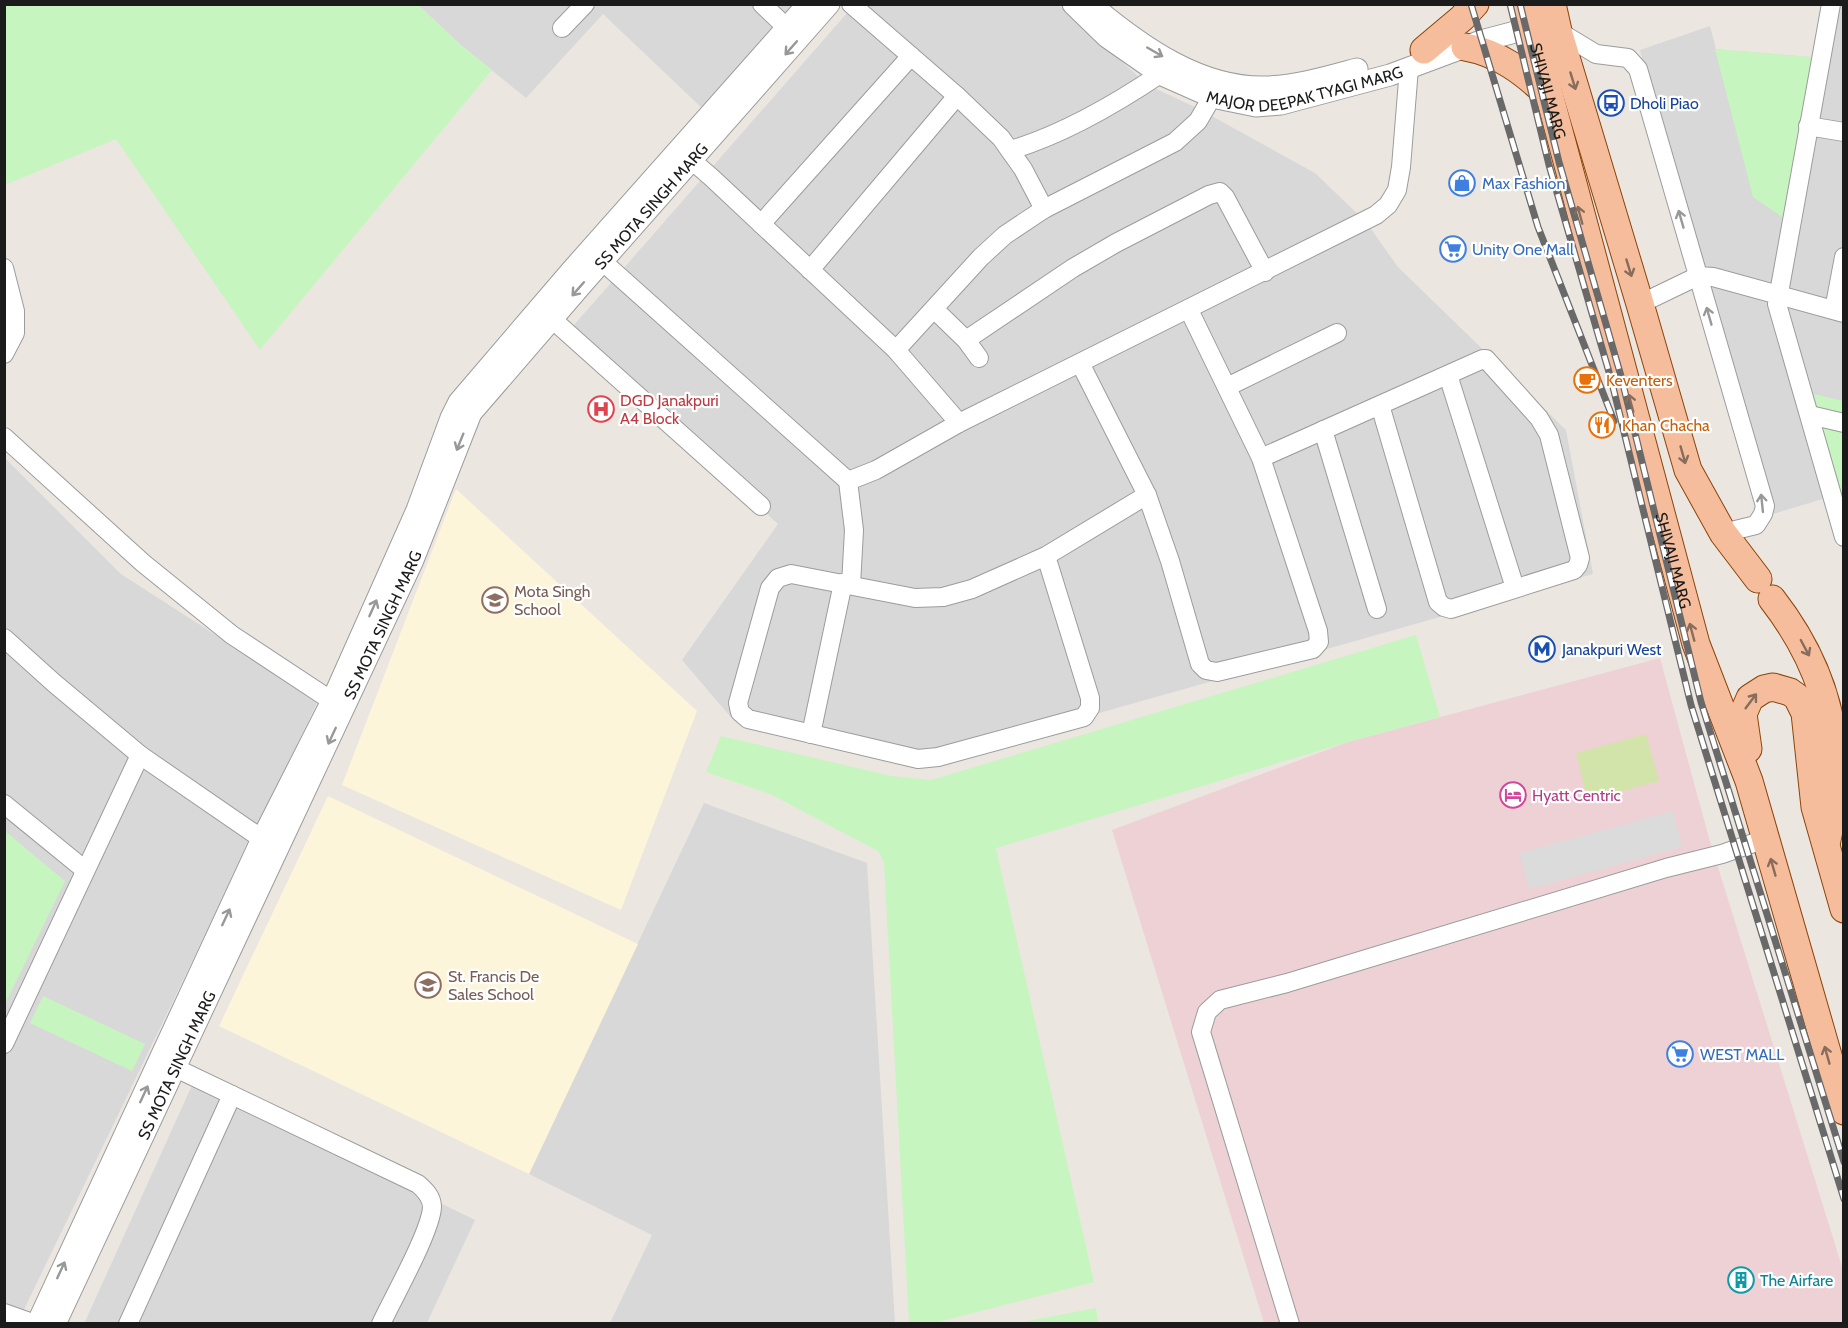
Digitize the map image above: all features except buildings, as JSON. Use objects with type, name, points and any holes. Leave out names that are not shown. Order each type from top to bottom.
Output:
[{"type":"main road","points":[[1417,59],[1475,4]]},
{"type":"main road","name":"SHIVAJI MARG","points":[[1541,16],[1549,96],[1696,644],[1749,781],[1844,1111]]},
{"type":"main road","name":"SHIVAJI MARG","points":[[1541,16],[1640,303],[1688,470],[1723,533],[1791,625],[1811,660],[1827,705],[1835,752],[1834,800],[1825,847],[1844,909]]},
{"type":"main road","points":[[1465,47],[1495,55],[1533,81],[1549,96]]},
{"type":"main road","points":[[1765,839],[1743,714],[1745,706],[1757,692],[1773,687],[1790,692],[1802,705],[1815,807],[1825,847]]},
{"type":"street","points":[[562,28],[585,4]]},
{"type":"street","points":[[762,4],[787,28]]},
{"type":"street","name":"SS MOTA SINGH MARG","points":[[36,1323],[167,1064],[339,704],[413,560],[471,413],[602,261],[808,4]]},
{"type":"street","name":"SS MOTA SINGH MARG","points":[[249,891],[262,839],[339,704],[459,402],[685,155],[829,4]]},
{"type":"street","points":[[851,4],[989,126],[1011,150],[1044,209]]},
{"type":"street","points":[[1831,4],[1777,304],[1844,537]]},
{"type":"street","name":"MAJOR DEEPAK TYAGI MARG","points":[[1088,7],[1161,55],[1195,72],[1235,85],[1268,87],[1309,81],[1465,47],[1541,16]]},
{"type":"street","name":"MAJOR DEEPAK TYAGI MARG","points":[[1088,7],[1112,41],[1160,74],[1212,97],[1240,104],[1272,106],[1541,16]]},
{"type":"street","points":[[1541,16],[1596,54],[1628,58],[1638,69],[1765,506],[1756,525],[1723,533]]},
{"type":"street","points":[[761,224],[911,56]]},
{"type":"street","points":[[848,481],[876,470],[959,423],[1376,215],[1388,205],[1397,190],[1417,59]]},
{"type":"street","points":[[1011,150],[1034,143],[1119,102],[1160,74]]},
{"type":"street","points":[[810,270],[957,96]]},
{"type":"street","points":[[896,350],[981,257],[1005,235],[1044,209],[1175,142],[1198,121],[1212,97]]},
{"type":"street","points":[[1808,126],[1844,132]]},
{"type":"street","points":[[685,155],[896,350],[959,423]]},
{"type":"street","points":[[966,340],[1074,268],[1126,237],[1209,195],[1220,192],[1225,197],[1265,272]]},
{"type":"street","points":[[1640,303],[1698,276],[1713,277],[1839,312],[1844,257]]},
{"type":"street","points":[[602,261],[848,481],[854,530],[847,584],[812,734]]},
{"type":"street","points":[[4,268],[15,311],[15,333],[4,354]]},
{"type":"street","points":[[934,309],[966,340],[979,358]]},
{"type":"street","points":[[1080,363],[1147,495],[1170,561],[1200,664],[1206,670],[1217,672],[1313,649],[1318,642],[1318,631],[1261,458],[1189,310]]},
{"type":"street","points":[[552,319],[761,507]]},
{"type":"street","points":[[1227,387],[1337,333]]},
{"type":"street","points":[[1261,458],[1483,359],[1488,361],[1539,418],[1549,435],[1580,558],[1574,570],[1451,609],[1438,602],[1380,405]]},
{"type":"street","points":[[1448,375],[1515,588]]},
{"type":"street","points":[[1810,415],[1844,423]]},
{"type":"street","points":[[1323,430],[1377,609]]},
{"type":"street","points":[[4,437],[143,562],[232,635],[339,704]]},
{"type":"street","points":[[1046,556],[1090,698],[1090,708],[1084,717],[938,757],[918,759],[748,719],[740,712],[738,703],[770,588],[778,578],[791,574],[915,598],[943,597],[972,590],[1046,556],[1147,495]]},
{"type":"street","points":[[4,638],[140,755],[262,839]]},
{"type":"street","points":[[7,1034],[140,755]]},
{"type":"street","points":[[4,804],[85,870]]},
{"type":"street","points":[[1290,1323],[1201,1032],[1207,1012],[1220,1000],[1287,983],[1666,868],[1722,854],[1765,839]]},
{"type":"street","points":[[167,1064],[418,1184],[429,1194],[432,1207],[426,1230],[381,1323]]},
{"type":"street","name":"SS MOTA SINGH MARG","points":[[55,1323],[167,1064]]},
{"type":"street","points":[[128,1323],[232,1095]]},
{"type":"street","points":[[4,1313],[36,1323]]},
{"type":"shaded area","points":[[418,5],[795,5],[703,109],[603,14],[526,98],[462,46]]},
{"type":"shaded area","points":[[854,5],[1058,5],[1148,85],[1199,109],[1315,173],[1366,222],[1398,267],[1566,430],[1593,574],[925,762],[734,721],[682,660],[778,524],[567,333]]},
{"type":"shaded area","points":[[1834,5],[1843,5],[1843,520],[1836,495],[1763,517],[1640,50],[1710,26],[1716,49],[1822,58]]},
{"type":"shaded area","points":[[4,457],[121,574],[318,701],[17,1324],[4,1323]]},
{"type":"shaded area","name":"Mota Singh School","points":[[456,489],[697,711],[621,910],[342,785]]},
{"type":"shaded area","points":[[1660,658],[1709,838],[1843,1270],[1843,1323],[1264,1323],[1112,830],[1348,742]]},
{"type":"shaded area","name":"St. Francis De Sales School","points":[[328,796],[638,944],[529,1174],[219,1026]]},
{"type":"shaded area","points":[[704,803],[867,863],[895,1323],[610,1323],[652,1235],[529,1174]]},
{"type":"shaded area","points":[[1673,811],[1682,847],[1529,889],[1519,853]]},
{"type":"shaded area","points":[[193,1083],[475,1220],[427,1323],[84,1324]]},
{"type":"green space","points":[[4,5],[418,5],[492,70],[260,350],[116,139],[7,184],[4,173]]},
{"type":"green space","points":[[1715,49],[1822,58],[1788,221],[1753,197]]},
{"type":"green space","points":[[1814,394],[1843,401],[1843,520]]},
{"type":"green space","points":[[1416,635],[1440,717],[1348,742],[996,848],[1094,1282],[934,1323],[909,1323],[884,862],[878,851],[770,794],[706,772],[721,736],[891,776],[931,780]]},
{"type":"green space","points":[[1646,734],[1659,781],[1588,800],[1576,753]]},
{"type":"green space","points":[[5,831],[65,881],[5,1004]]},
{"type":"green space","points":[[43,996],[145,1044],[132,1071],[30,1023]]},
{"type":"green space","points":[[1096,1308],[1098,1323],[1017,1323]]},
{"type":"railway","points":[[1471,4],[1538,227],[1614,421]]},
{"type":"railway","points":[[1510,4],[1549,165],[1611,379],[1691,705],[1844,1199]]},
{"type":"railway","points":[[1520,4],[1559,162],[1621,376],[1701,702],[1844,1162]]},
{"type":"place","name":"Dholi Piao","points":[[1611,103]]},
{"type":"place","name":"Max Fashion","points":[[1462,183]]},
{"type":"place","name":"Unity One Mall","points":[[1453,249]]},
{"type":"place","name":"Keventers","points":[[1587,380]]},
{"type":"place","name":"DGD Janakpuri A4 Block","points":[[601,409]]},
{"type":"place","name":"Khan Chacha","points":[[1602,425]]},
{"type":"place","name":"Mota Singh School","points":[[495,600]]},
{"type":"place","name":"Janakpuri West","points":[[1542,649]]},
{"type":"place","name":"Hyatt Centric","points":[[1513,795]]},
{"type":"place","name":"St. Francis De Sales School","points":[[428,985]]},
{"type":"place","name":"WEST MALL","points":[[1680,1054]]},
{"type":"place","name":"The Airfare","points":[[1741,1280]]}]
